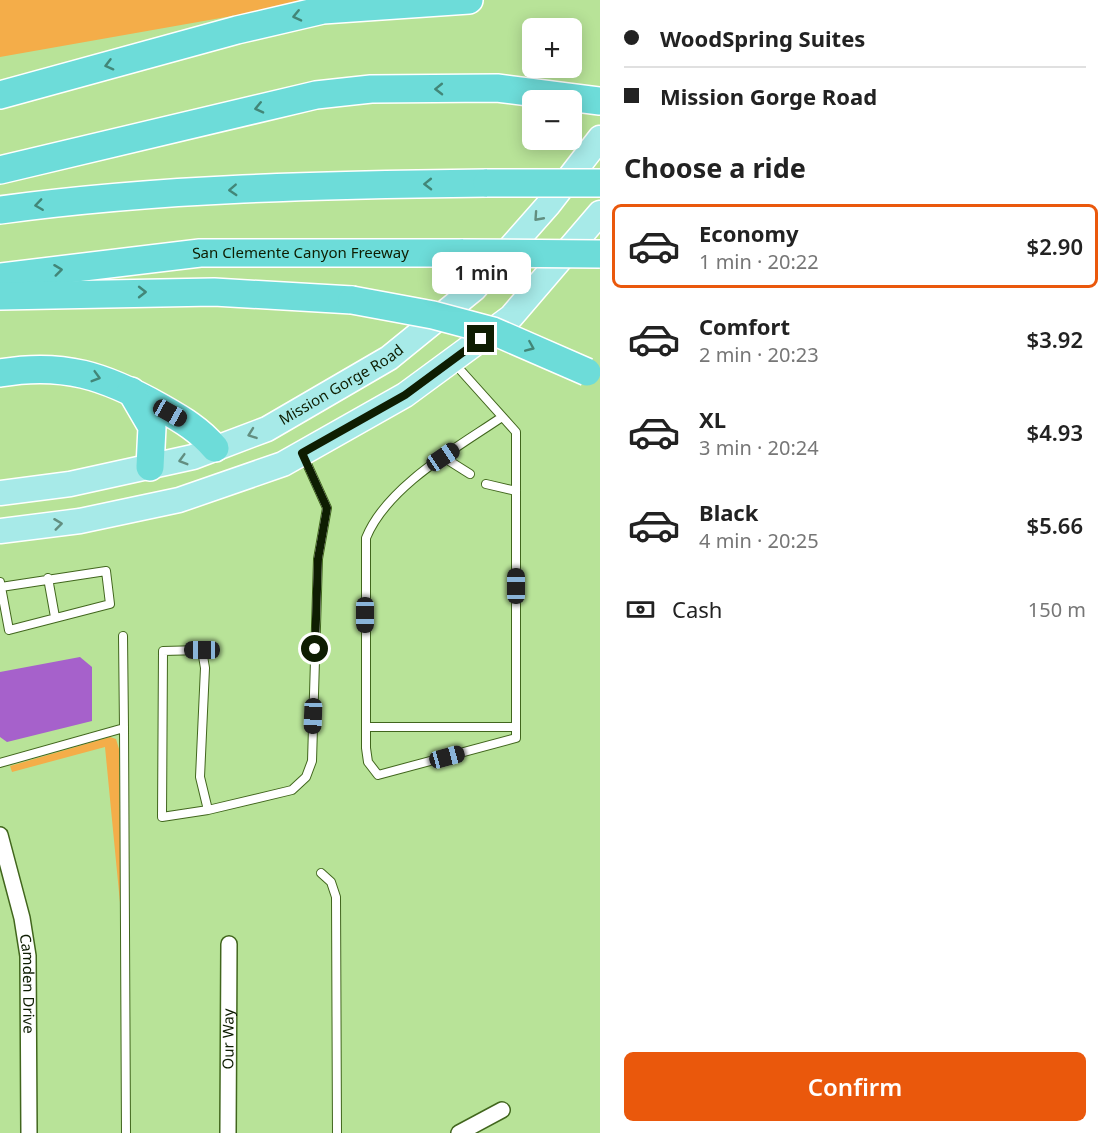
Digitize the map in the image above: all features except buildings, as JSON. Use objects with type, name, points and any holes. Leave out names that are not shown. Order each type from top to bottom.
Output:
[{"type":"highway","points":[[0,95],[237,30],[323,10],[469,0]]},
{"type":"highway","points":[[0,170],[316,95],[371,89],[497,88],[600,101]]},
{"type":"highway","points":[[0,210],[153,194],[310,186],[600,183]]},
{"type":"highway","name":"San Clemente Canyon Freeway","points":[[0,277],[200,254],[600,254]]},
{"type":"highway","points":[[0,296],[214,292],[352,300],[433,315],[493,331],[594,375]]},
{"type":"highway","points":[[0,373],[39,369],[93,375],[130,390],[190,424],[215,448]]},
{"type":"highway","points":[[130,390],[152,427],[150,467]]},
{"type":"main road","name":"Mission Gorge Road","points":[[0,493],[70,484],[150,467],[215,448],[267,429],[389,358],[474,289],[549,204],[600,138]]},
{"type":"main road","points":[[0,531],[113,514],[179,500],[283,464],[405,395],[511,317],[600,213]]},
{"type":"main road","points":[[215,448],[237,481]]},
{"type":"street","name":"Camden Drive","points":[[0,835],[22,918],[28,956],[29,1133]]},
{"type":"street","name":"Our Way","points":[[228,1133],[229,944]]},
{"type":"street","points":[[459,1133],[502,1110]]},
{"type":"lane","points":[[452,360],[516,432],[516,738],[378,776],[368,762],[366,727],[366,538],[375,520],[414,477],[502,417]]},
{"type":"lane","points":[[208,810],[201,777],[205,668],[202,650],[163,651],[162,817],[208,810],[292,790],[306,777],[312,761],[318,559],[327,508],[302,453]]},
{"type":"lane","points":[[443,457],[470,474]]},
{"type":"lane","points":[[486,484],[516,491]]},
{"type":"lane","points":[[0,582],[0,587],[9,630],[110,604],[106,571],[0,587]]},
{"type":"lane","points":[[48,578],[55,617]]},
{"type":"lane","points":[[123,636],[126,1133]]},
{"type":"lane","points":[[366,727],[516,728]]},
{"type":"lane","points":[[0,763],[124,728]]},
{"type":"lane","points":[[321,873],[331,882],[336,897],[337,1133]]},
{"type":"shaded area","points":[[0,0],[322,0],[0,57]]},
{"type":"shaded area","points":[[80,657],[92,667],[92,721],[7,742],[0,737],[0,672]]},
{"type":"shaded area","points":[[110,737],[116,739],[119,749],[121,913],[105,747],[12,772],[10,766]]},
{"type":"route","points":[[315,649],[318,559],[327,508],[302,453],[405,395],[481,339]]}]
